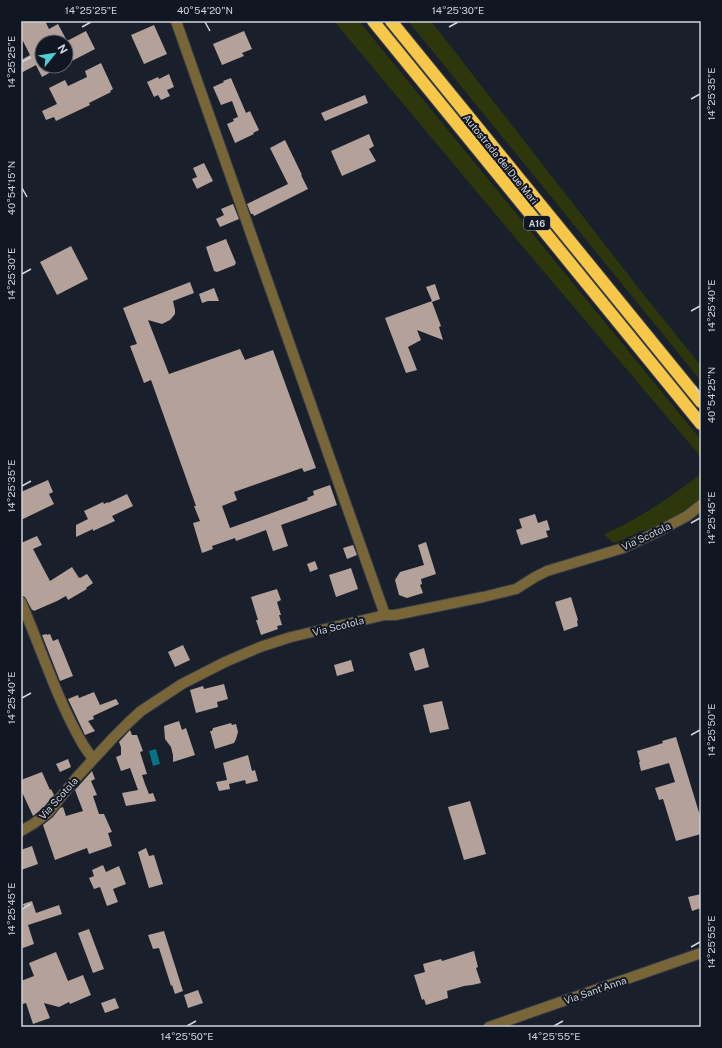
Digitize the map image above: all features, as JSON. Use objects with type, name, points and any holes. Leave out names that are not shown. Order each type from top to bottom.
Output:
[{"type":"highway","name":"Autostrada dei Due Mari","points":[[373,21],[701,424]]},
{"type":"highway","name":"Autostrada dei Due Mari","points":[[391,21],[701,402]]},
{"type":"street","points":[[176,21],[385,615]]},
{"type":"street","name":"Via Scotola","points":[[21,831],[48,812],[93,759],[141,711],[182,684],[225,662],[260,647],[291,637],[385,615],[395,615],[451,604],[516,589],[547,571],[623,548],[656,533],[687,516],[701,505]]},
{"type":"street","points":[[21,602],[58,694],[81,742],[93,759]]},
{"type":"street","name":"Via Sant'Anna","points":[[489,1027],[701,953]]},
{"type":"green space","points":[[334,21],[359,21],[701,440],[701,457],[523,247]]},
{"type":"green space","points":[[408,21],[431,21],[701,366],[701,381]]},
{"type":"green space","points":[[701,474],[701,498],[682,512],[656,528],[641,531],[613,543],[604,534],[630,522]]},
{"type":"water","points":[[156,749],[160,764],[153,766],[149,751]]},
{"type":"building","points":[[26,21],[45,21],[49,29],[58,24],[63,34],[34,34],[34,66],[21,73],[21,60],[30,55],[21,37],[21,24]]},
{"type":"building","points":[[154,25],[167,54],[144,64],[131,35]]},
{"type":"building","points":[[86,31],[95,49],[74,60],[74,37]]},
{"type":"building","points":[[244,31],[252,49],[242,53],[244,56],[222,65],[213,44]]},
{"type":"building","points":[[101,63],[113,89],[110,91],[111,92],[89,103],[90,105],[56,121],[54,117],[46,120],[42,111],[57,104],[49,88],[65,80],[68,86],[87,77],[85,71]]},
{"type":"building","points":[[40,74],[47,74],[42,77]]},
{"type":"building","points":[[169,74],[174,87],[167,90],[170,96],[161,100],[158,95],[154,97],[147,82],[158,77],[159,79]]},
{"type":"building","points":[[231,78],[246,113],[250,111],[259,130],[235,143],[227,124],[234,121],[233,119],[238,117],[232,101],[221,105],[213,87]]},
{"type":"building","points":[[365,95],[368,103],[325,121],[321,113]]},
{"type":"building","points":[[369,134],[374,146],[369,149],[376,161],[342,176],[331,151]]},
{"type":"building","points":[[285,140],[308,189],[254,216],[251,214],[247,204],[288,184],[270,148]]},
{"type":"building","points":[[204,163],[213,181],[197,189],[192,179],[197,177],[193,168]]},
{"type":"building","points":[[233,204],[239,219],[220,227],[216,219],[224,215],[221,209]]},
{"type":"building","points":[[226,239],[236,263],[235,265],[217,272],[214,271],[206,247]]},
{"type":"building","points":[[71,246],[88,279],[57,295],[40,262]]},
{"type":"building","points":[[190,282],[194,293],[173,301],[175,314],[170,320],[162,324],[148,320],[169,374],[240,349],[245,360],[273,350],[316,468],[304,472],[302,468],[234,492],[237,500],[222,506],[230,528],[308,500],[307,498],[314,495],[313,491],[330,485],[337,505],[281,525],[288,546],[273,551],[266,530],[236,541],[235,538],[212,546],[213,549],[202,553],[193,523],[200,521],[194,506],[196,506],[151,380],[144,383],[130,346],[137,344],[123,308]]},
{"type":"building","points":[[435,284],[440,299],[432,302],[441,326],[439,327],[443,340],[417,330],[421,340],[408,347],[417,370],[406,373],[385,318],[432,301],[426,287]]},
{"type":"building","points":[[214,288],[219,301],[208,301],[202,303],[199,294]]},
{"type":"building","points":[[48,480],[53,492],[49,494],[54,504],[21,520],[21,492]]},
{"type":"building","points":[[127,494],[133,506],[112,516],[115,521],[76,537],[76,525],[88,519],[84,511],[103,502],[104,504],[108,503]]},
{"type":"building","points":[[535,514],[538,523],[547,520],[550,530],[546,531],[548,537],[521,545],[516,530],[522,528],[519,519]]},
{"type":"building","points":[[37,536],[42,545],[33,549],[50,581],[72,567],[79,578],[87,574],[93,583],[86,588],[87,589],[68,600],[66,596],[34,611],[25,597],[21,596],[21,543]]},
{"type":"building","points":[[426,542],[436,574],[421,579],[422,584],[420,585],[423,593],[407,598],[399,595],[395,580],[400,572],[424,565],[418,545]]},
{"type":"building","points":[[353,545],[357,555],[347,559],[343,548]]},
{"type":"building","points":[[315,561],[318,569],[310,572],[307,564]]},
{"type":"building","points":[[351,568],[358,589],[336,597],[329,575]]},
{"type":"building","points":[[277,589],[281,600],[277,602],[282,625],[277,626],[278,629],[261,635],[251,597]]},
{"type":"building","points":[[571,597],[578,620],[578,626],[564,631],[555,602]]},
{"type":"building","points":[[50,634],[53,641],[58,639],[73,676],[60,681],[42,635]]},
{"type":"building","points":[[183,645],[190,660],[175,667],[168,652]]},
{"type":"building","points":[[424,648],[429,667],[415,671],[409,653]]},
{"type":"building","points":[[351,660],[354,671],[337,676],[334,665]]},
{"type":"building","points":[[224,684],[228,699],[217,702],[218,707],[196,713],[190,690],[203,686],[204,689]]},
{"type":"building","points":[[94,692],[100,705],[116,699],[119,704],[93,716],[94,719],[88,721],[95,731],[85,735],[68,699],[78,695],[79,698]]},
{"type":"building","points":[[442,701],[449,729],[430,733],[423,705]]},
{"type":"building","points":[[179,721],[182,730],[186,728],[195,755],[173,762],[171,747],[165,739],[164,726]]},
{"type":"building","points":[[231,723],[232,725],[236,724],[238,732],[234,743],[215,749],[210,731],[212,731],[213,728]]},
{"type":"building","points":[[130,730],[132,735],[137,735],[143,751],[140,752],[147,774],[142,775],[149,794],[153,793],[156,801],[126,806],[122,793],[138,790],[130,768],[121,771],[116,757],[121,755],[121,747],[119,742]]},
{"type":"building","points":[[676,737],[701,819],[701,834],[676,841],[663,799],[659,800],[655,788],[675,782],[669,763],[641,771],[637,751],[663,743],[662,741]]},
{"type":"building","points":[[248,755],[252,771],[255,770],[258,781],[246,784],[245,780],[229,784],[230,789],[219,791],[216,782],[227,780],[223,763]]},
{"type":"building","points":[[68,759],[71,767],[60,772],[56,764]]},
{"type":"building","points":[[92,771],[95,779],[91,781],[97,795],[93,796],[99,814],[104,814],[112,832],[108,833],[112,846],[89,854],[87,848],[55,860],[43,825],[53,817],[60,808],[63,807],[66,816],[83,811],[75,790]]},
{"type":"building","points":[[42,772],[50,790],[51,789],[54,795],[43,808],[33,816],[21,790],[21,780]]},
{"type":"building","points":[[470,801],[486,854],[464,860],[448,807]]},
{"type":"building","points":[[32,846],[38,864],[21,870],[21,850]]},
{"type":"building","points":[[146,848],[149,856],[154,855],[163,884],[149,888],[138,852]]},
{"type":"building","points":[[103,865],[106,872],[119,866],[126,884],[113,889],[118,902],[107,906],[100,887],[94,889],[89,878],[94,876],[92,870]]},
{"type":"building","points":[[701,894],[701,908],[692,911],[688,897]]},
{"type":"building","points":[[32,901],[36,913],[59,905],[62,914],[28,925],[34,944],[23,948],[21,943],[21,909],[24,908],[23,904]]},
{"type":"building","points":[[89,929],[104,969],[93,973],[78,933]]},
{"type":"building","points":[[164,931],[183,991],[175,994],[159,948],[153,949],[148,935]]},
{"type":"building","points":[[474,951],[478,967],[476,968],[481,983],[447,991],[448,998],[426,1005],[424,999],[422,1000],[414,975],[425,972],[423,964],[441,959],[442,961]]},
{"type":"building","points":[[56,952],[68,981],[83,975],[91,995],[59,1007],[44,1003],[50,1018],[33,1024],[26,1003],[23,1004],[21,998],[21,981],[34,976],[29,963]]},
{"type":"building","points":[[198,990],[203,1003],[188,1008],[184,995]]},
{"type":"building","points":[[115,998],[119,1008],[105,1013],[101,1003]]}]
